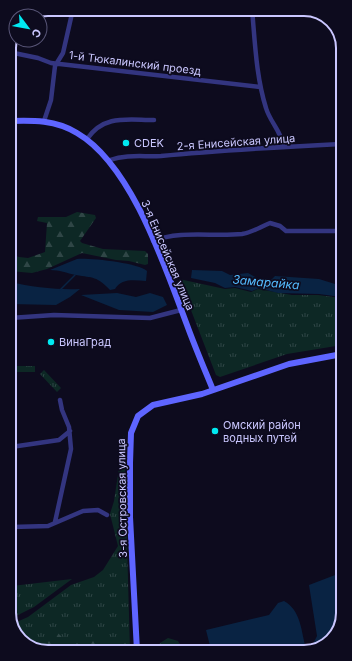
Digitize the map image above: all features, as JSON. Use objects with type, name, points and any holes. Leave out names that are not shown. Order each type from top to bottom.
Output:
[{"type":"main road","name":"3-я Енисейская улица","points":[[16,121],[44,121],[64,126],[87,139],[110,160],[133,199],[153,241],[213,390]]},
{"type":"main road","name":"3-я Островская улица","points":[[137,645],[130,517],[130,444],[132,427],[142,412],[153,405],[213,390],[289,364],[336,355]]},
{"type":"street","points":[[44,121],[51,100],[56,63],[63,53],[71,16]]},
{"type":"street","points":[[253,16],[260,87],[266,110],[279,132],[283,147]]},
{"type":"street","name":"1-й Тюкалинский проезд","points":[[16,53],[38,58],[46,63],[260,87]]},
{"type":"street","points":[[87,139],[99,126],[108,121],[154,120]]},
{"type":"street","name":"2-я Енисейская улица","points":[[110,160],[130,156],[159,156],[207,151],[336,144]]},
{"type":"street","points":[[153,241],[174,235],[242,234],[257,230],[270,223],[280,226],[286,230],[336,230]]},
{"type":"street","points":[[16,318],[54,315],[150,318],[181,310]]},
{"type":"street","points":[[55,522],[71,449],[70,431],[60,400]]},
{"type":"street","points":[[16,447],[59,440],[70,431]]},
{"type":"street","name":"3-я Островская улица","points":[[16,527],[48,526],[83,511],[98,510],[107,515]]},
{"type":"green space","points":[[77,212],[95,215],[96,218],[80,241],[82,243],[103,249],[145,251],[148,254],[148,264],[145,265],[82,253],[47,269],[32,273],[16,272],[16,257],[28,258],[45,252],[47,223],[37,221],[38,217],[66,217]]},
{"type":"green space","points":[[179,279],[225,289],[235,288],[251,292],[258,289],[292,295],[318,295],[336,297],[336,346],[287,354],[220,377],[216,375]]},
{"type":"green space","points":[[16,366],[35,366],[35,372],[16,372]]},
{"type":"green space","points":[[44,370],[61,388],[57,392],[40,374]]},
{"type":"green space","points":[[124,435],[130,645],[46,645],[36,643],[23,632],[17,622],[28,617],[71,585],[94,577],[103,570],[118,546],[110,514],[114,501]]},
{"type":"green space","points":[[72,579],[34,607],[16,616],[16,586]]},
{"type":"green space","points":[[55,631],[69,645],[42,644],[41,640],[49,632]]},
{"type":"green space","points":[[168,638],[178,641],[180,645],[160,645],[160,643]]},
{"type":"green space","points":[[94,639],[102,640],[105,644],[83,645]]},
{"type":"water","points":[[77,259],[93,259],[125,263],[142,268],[147,271],[146,281],[124,281],[115,289],[110,290],[102,282],[91,277],[50,270]]},
{"type":"water","points":[[192,270],[222,271],[230,275],[248,273],[257,278],[272,279],[275,276],[319,279],[336,283],[336,296],[319,294],[278,293],[259,288],[252,291],[235,287],[225,288],[215,283],[191,278]]},
{"type":"water","points":[[16,283],[45,288],[80,289],[56,305],[16,304]]},
{"type":"water","points":[[117,293],[136,297],[150,293],[163,297],[167,305],[153,312],[119,310],[81,295]]},
{"type":"water","points":[[336,575],[336,617],[331,631],[327,636],[313,643],[317,636],[309,585]]},
{"type":"water","points":[[284,601],[297,614],[305,645],[210,645],[206,630],[269,615],[278,603]]},
{"type":"waterway","name":"Замарайка","points":[[60,290],[75,275]]},
{"type":"place","name":"CDEK","points":[[126,143]]},
{"type":"place","name":"ВинаГрад","points":[[51,342]]},
{"type":"place","name":"Омский район водных путей","points":[[215,431]]}]
